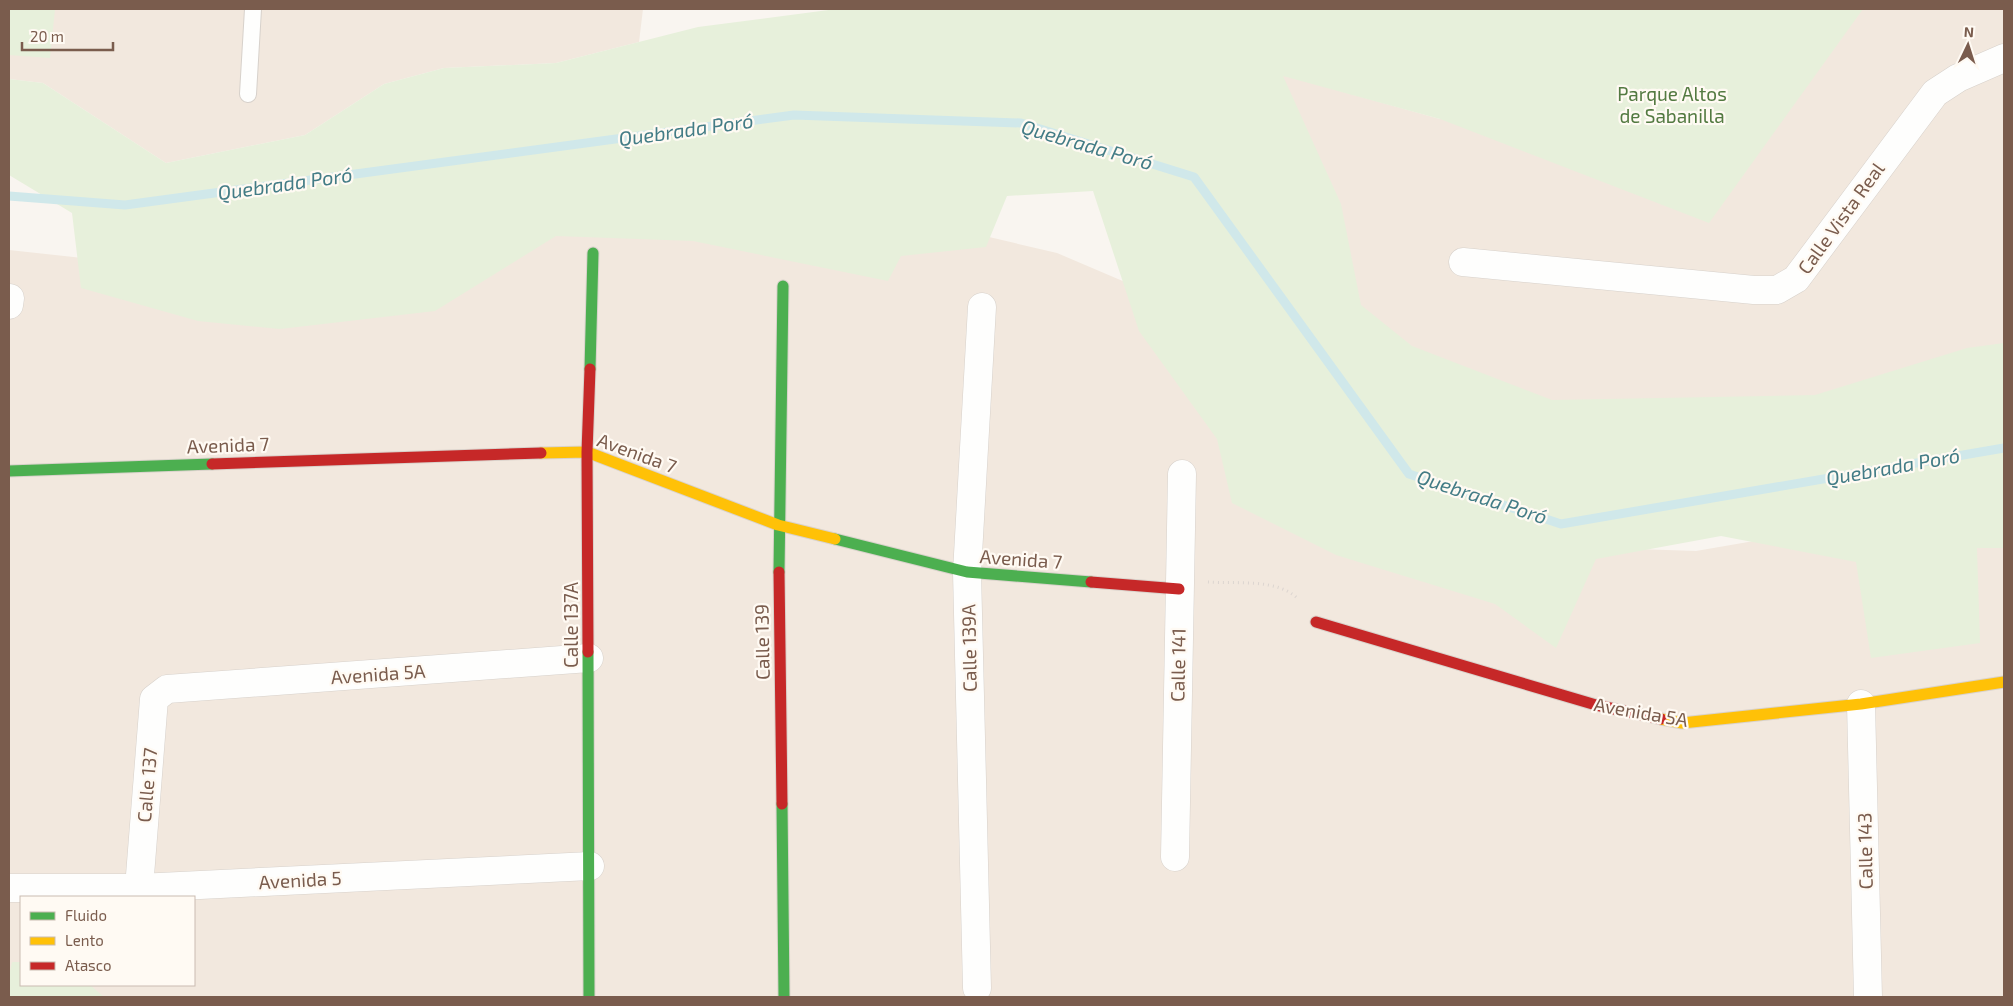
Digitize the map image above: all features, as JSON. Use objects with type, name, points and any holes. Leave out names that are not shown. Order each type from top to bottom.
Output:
[{"type":"street","name":"Calle Vista Real","points":[[1463,262],[1745,289],[1777,290],[1796,279],[1935,93],[1958,78],[2004,58]]},
{"type":"street","name":"Calle 137A","points":[[589,997],[587,452],[593,253]]},
{"type":"street","name":"Calle 139","points":[[783,286],[778,525],[784,997]]},
{"type":"street","name":"Calle 139A","points":[[977,988],[967,572],[982,308]]},
{"type":"street","name":"Avenida 7","points":[[9,471],[475,454],[587,452],[778,525],[967,572],[1179,585]]},
{"type":"street","name":"Calle 141","points":[[1175,857],[1182,474]]},
{"type":"street","name":"Avenida 5A","points":[[1316,622],[1596,705],[1682,722],[1861,704],[2004,682]]},
{"type":"street","name":"Avenida 5A","points":[[167,689],[589,658]]},
{"type":"street","name":"Calle 137","points":[[140,888],[154,699],[167,689]]},
{"type":"street","name":"Calle 143","points":[[1861,704],[1868,997]]},
{"type":"street","name":"Avenida 5","points":[[9,888],[140,888],[590,866]]},
{"type":"lane","points":[[248,94],[253,9]]},
{"type":"path","points":[[1179,585],[1277,587],[1294,595],[1305,618],[1316,622]]},
{"type":"shaded area","points":[[9,9],[643,9],[639,42],[556,63],[444,68],[384,84],[305,135],[166,163],[43,83],[9,79]]},
{"type":"shaded area","points":[[1501,9],[2004,9],[2004,401],[1436,419],[1285,240],[1283,75],[1440,119]]},
{"type":"shaded area","points":[[733,214],[912,219],[1057,253],[1186,308],[1518,545],[1696,551],[2004,498],[2004,997],[9,997],[9,250],[193,270]]},
{"type":"green space","points":[[9,9],[55,9],[50,58],[9,55]]},
{"type":"green space","name":"Parque Altos de Sabanilla","points":[[836,9],[1863,9],[1709,223],[1440,119],[1283,76],[1341,204],[1361,305],[1412,346],[1552,400],[1815,395],[1967,348],[2004,343],[2004,548],[1977,548],[1980,643],[1871,658],[1856,562],[1721,536],[1596,559],[1556,648],[1495,604],[1336,555],[1232,503],[1217,439],[1139,331],[1093,191],[1007,196],[986,247],[901,256],[888,281],[693,241],[556,236],[435,311],[280,329],[198,321],[81,288],[72,213],[9,175],[9,79],[43,83],[166,163],[305,135],[384,84],[444,68],[556,63],[698,27]]},
{"type":"green space","points":[[12,962],[20,962],[20,986],[91,986],[104,997],[9,997],[9,976]]},
{"type":"waterway","name":"Quebrada Poró","points":[[9,196],[125,205],[794,115],[1021,123],[1194,177],[1409,474],[1561,524],[2004,448]]},
{"type":"traffic: fast","points":[[590,369],[593,253]]},
{"type":"traffic: fast","points":[[779,572],[783,286]]},
{"type":"traffic: fast","points":[[9,471],[212,464]]},
{"type":"traffic: fast","points":[[835,539],[967,572],[1091,582]]},
{"type":"traffic: fast","points":[[588,652],[589,997]]},
{"type":"traffic: fast","points":[[782,804],[784,997]]},
{"type":"traffic: slow","points":[[541,453],[587,452],[778,525],[835,539]]},
{"type":"traffic: slow","points":[[1661,719],[1682,723],[1861,704],[2004,682]]},
{"type":"traffic: jam","points":[[588,652],[587,452],[590,369]]},
{"type":"traffic: jam","points":[[212,464],[541,453]]},
{"type":"traffic: jam","points":[[779,572],[782,804]]},
{"type":"traffic: jam","points":[[1091,582],[1179,589]]},
{"type":"traffic: jam","points":[[1316,622],[1596,705],[1661,719]]}]
